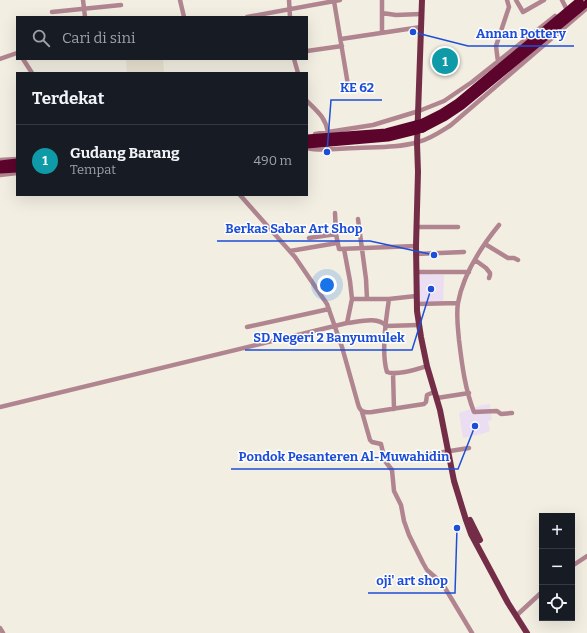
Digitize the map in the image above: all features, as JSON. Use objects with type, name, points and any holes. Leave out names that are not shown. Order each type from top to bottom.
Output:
[{"type":"highway","points":[[566,8],[582,4]]},
{"type":"highway","points":[[575,18],[582,4]]},
{"type":"highway","points":[[308,147],[377,139],[419,126],[458,102],[582,4]]},
{"type":"highway","points":[[308,137],[386,132],[419,126]]},
{"type":"highway","points":[[0,164],[16,162]]},
{"type":"highway","points":[[0,170],[16,169]]},
{"type":"main road","points":[[422,0],[417,143],[418,172],[416,227],[416,296],[419,325],[427,366],[442,417],[447,452],[454,481],[461,493],[467,519],[516,610],[516,615],[527,633]]},
{"type":"street","points":[[83,0],[86,16]]},
{"type":"street","points":[[180,0],[184,16]]},
{"type":"street","points":[[290,0],[290,16]]},
{"type":"street","points":[[252,16],[340,0]]},
{"type":"street","points":[[382,0],[382,32]]},
{"type":"street","points":[[498,62],[496,46],[508,2],[517,0],[523,12],[544,0]]},
{"type":"street","points":[[308,137],[328,132],[373,126],[439,104],[498,62],[566,8],[562,0]]},
{"type":"street","points":[[334,1],[348,85]]},
{"type":"street","points":[[52,12],[122,5]]},
{"type":"street","points":[[382,13],[396,15],[421,14]]},
{"type":"street","points":[[308,147],[315,149],[385,147],[417,143],[437,134],[451,125],[575,18]]},
{"type":"street","points":[[341,39],[421,27]]},
{"type":"street","points":[[308,51],[342,46]]},
{"type":"street","points":[[0,59],[16,53]]},
{"type":"street","points":[[24,60],[31,72]]},
{"type":"street","points":[[294,60],[298,72]]},
{"type":"street","points":[[308,102],[320,113],[327,126],[328,132]]},
{"type":"street","points":[[0,160],[16,159]]},
{"type":"street","points":[[0,175],[16,173]]},
{"type":"street","points":[[241,196],[290,251],[329,309],[370,440],[381,444],[386,461],[392,470],[394,491],[401,505],[404,521],[409,535],[423,563],[442,583],[472,633]]},
{"type":"street","points":[[335,213],[336,234],[339,249],[416,246]]},
{"type":"street","points":[[358,219],[366,279],[367,299]]},
{"type":"street","points":[[499,225],[484,244],[469,272],[458,303],[458,331],[460,357],[474,412],[497,411],[501,414],[512,413]]},
{"type":"street","points":[[416,227],[458,227]]},
{"type":"street","points":[[309,238],[336,234]]},
{"type":"street","points":[[290,251],[337,243]]},
{"type":"street","points":[[484,244],[509,258],[518,260]]},
{"type":"street","points":[[344,249],[352,300],[347,324]]},
{"type":"street","points":[[416,254],[464,252]]},
{"type":"street","points":[[475,260],[490,273],[489,278]]},
{"type":"street","points":[[416,272],[469,272]]},
{"type":"street","points":[[352,300],[389,299],[416,296]]},
{"type":"street","points":[[389,299],[384,359],[387,373],[427,366]]},
{"type":"street","points":[[417,304],[458,303]]},
{"type":"street","points":[[247,327],[329,309]]},
{"type":"street","points":[[0,407],[347,324],[377,321],[384,323],[386,326],[419,325]]},
{"type":"street","points":[[393,373],[394,409]]},
{"type":"street","points":[[362,412],[378,412],[424,403],[426,402],[426,395],[434,392]]},
{"type":"street","points":[[436,398],[469,393]]},
{"type":"street","points":[[412,457],[469,448]]},
{"type":"street","points":[[575,564],[587,556]]},
{"type":"street","points":[[516,615],[539,595]]},
{"type":"street","points":[[0,628],[3,633]]},
{"type":"shaded area","points":[[126,60],[163,60],[164,72],[127,72]]},
{"type":"shaded area","points":[[419,274],[444,275],[443,304],[419,304]]},
{"type":"shaded area","points":[[490,404],[492,420],[488,421],[490,431],[463,438],[459,413],[482,405]]},
{"type":"place","name":"Annan Pottery","points":[[413,32]]},
{"type":"place","name":"Gudang Barang","points":[[445,61]]},
{"type":"place","name":"KE 62","points":[[327,152]]},
{"type":"place","name":"Berkas Sabar Art Shop","points":[[434,255]]},
{"type":"place","name":"SD Negeri 2 Banyumulek","points":[[431,289]]},
{"type":"place","name":"Pondok Pesanteren Al-Muwahidin","points":[[475,426]]},
{"type":"place","name":"oji' art shop","points":[[457,528]]}]
